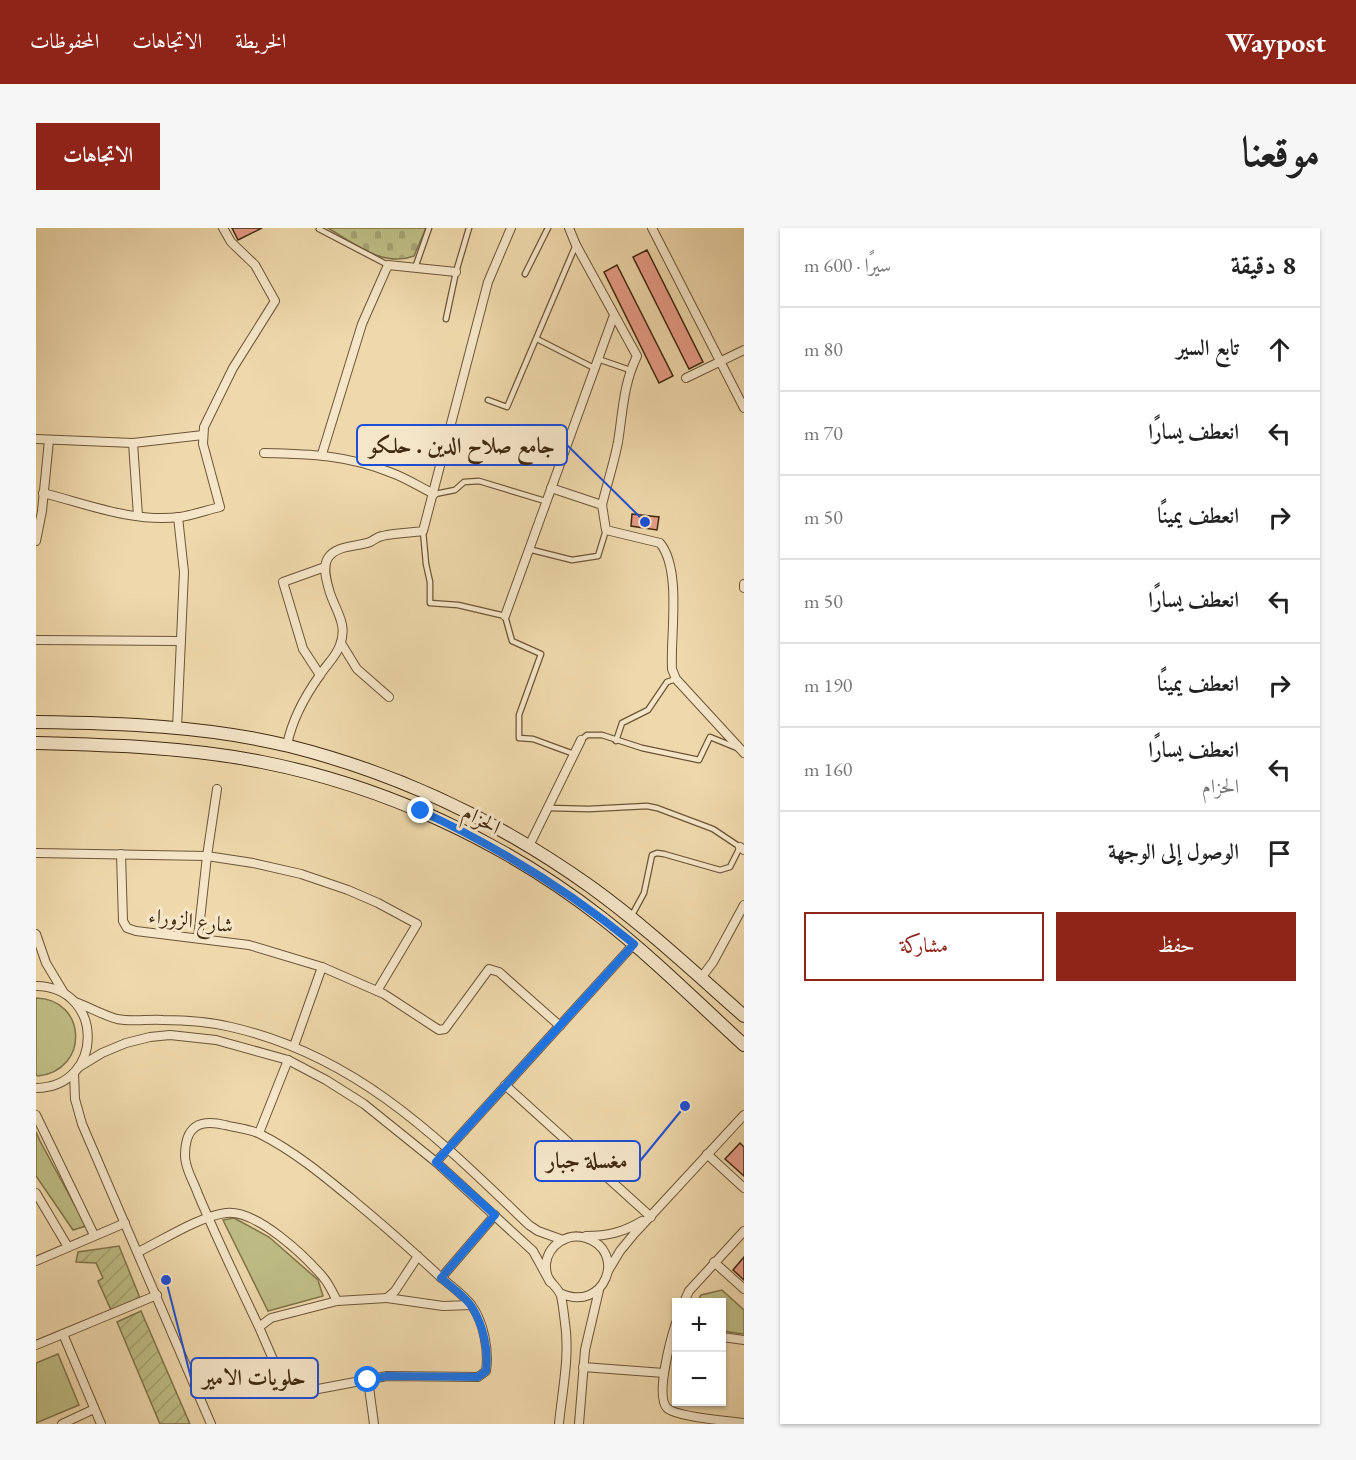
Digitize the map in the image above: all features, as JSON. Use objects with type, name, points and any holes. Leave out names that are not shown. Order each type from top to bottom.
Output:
[{"type":"main road","points":[[36,722],[177,728],[287,746],[361,767],[419,790],[457,807],[529,846],[592,888],[631,917],[744,1016]]},
{"type":"main road","name":"الحزام","points":[[36,743],[107,744],[261,762],[346,784],[421,811],[504,853],[575,898],[634,944],[744,1045]]},
{"type":"street","points":[[43,493],[138,516],[178,517],[220,507],[203,435],[204,427],[233,368],[275,301],[255,265],[231,243],[223,228]]},
{"type":"street","points":[[287,746],[297,714],[320,675],[338,652],[341,643],[343,632],[341,615],[331,594],[325,567],[327,559],[339,550],[369,542],[380,536],[423,531],[488,282],[511,228]]},
{"type":"street","points":[[568,228],[637,356],[630,370],[621,407],[618,441],[602,505],[606,530],[660,543],[664,548],[673,582],[671,662],[675,679],[740,751]]},
{"type":"street","points":[[652,228],[744,408]]},
{"type":"street","points":[[322,454],[362,324],[388,265],[456,272]]},
{"type":"street","points":[[505,616],[545,501],[615,315]]},
{"type":"street","points":[[686,378],[744,350]]},
{"type":"street","points":[[36,439],[133,443],[203,435]]},
{"type":"street","points":[[36,541],[49,440]]},
{"type":"street","points":[[133,443],[138,516]]},
{"type":"street","points":[[264,453],[322,454],[364,463],[394,473],[434,494]]},
{"type":"street","points":[[551,488],[602,505]]},
{"type":"street","points":[[177,728],[184,572],[178,517]]},
{"type":"street","points":[[320,675],[303,649],[283,582],[325,567]]},
{"type":"street","points":[[36,640],[181,641]]},
{"type":"street","points":[[341,643],[357,669],[389,697]]},
{"type":"street","points":[[529,846],[580,740]]},
{"type":"street","points":[[198,938],[217,789]]},
{"type":"street","points":[[36,853],[207,856],[301,874],[364,896],[417,924],[377,991]]},
{"type":"street","name":"شارع الزوراء","points":[[121,854],[123,921],[127,928],[249,945],[322,967],[377,991],[434,1028],[445,1029],[489,969],[494,969],[560,1026]]},
{"type":"street","points":[[701,978],[713,962],[744,905]]},
{"type":"street","points":[[36,934],[46,963],[64,993],[75,1002],[84,1015],[88,1030],[88,1046],[76,1070],[75,1099],[82,1124],[211,1424]]},
{"type":"street","points":[[436,1162],[634,944]]},
{"type":"street","points":[[294,1046],[322,967]]},
{"type":"street","points":[[36,986],[64,993]]},
{"type":"street","points":[[75,1002],[118,1019],[163,1020],[229,1026],[294,1046],[356,1078],[390,1100],[448,1148],[529,1225],[544,1234],[563,1240],[607,1236],[651,1217]]},
{"type":"street","points":[[36,1088],[54,1085],[102,1053],[150,1036],[170,1035],[216,1040],[288,1060],[364,1104],[436,1162],[532,1251],[550,1282],[560,1293],[567,1297],[584,1298],[599,1290]]},
{"type":"street","points":[[259,1133],[288,1060]]},
{"type":"street","points":[[505,1086],[651,1217]]},
{"type":"street","points":[[36,1115],[94,1235]]},
{"type":"street","points":[[579,1424],[583,1367],[590,1321],[599,1290],[608,1271],[626,1243],[744,1115]]},
{"type":"street","points":[[203,1122],[259,1133],[314,1167],[418,1256],[471,1305],[483,1330],[486,1371],[478,1377],[387,1376],[297,1393],[284,1385],[208,1217],[185,1157],[190,1132],[195,1125],[203,1122]]},
{"type":"street","points":[[707,1154],[744,1188]]},
{"type":"street","points":[[36,1193],[68,1247]]},
{"type":"street","points":[[138,1252],[208,1217],[228,1212],[250,1216],[274,1231],[325,1278],[337,1301]]},
{"type":"street","points":[[441,1278],[495,1215]]},
{"type":"street","points":[[36,1261],[125,1222]]},
{"type":"street","points":[[685,1298],[688,1291],[744,1231]]},
{"type":"street","points":[[580,1237],[597,1244],[604,1251],[608,1261],[608,1271]]},
{"type":"street","points":[[550,1282],[546,1272],[549,1253],[563,1240]]},
{"type":"street","points":[[387,1298],[395,1291],[418,1256]]},
{"type":"street","points":[[714,1262],[744,1289]]},
{"type":"street","points":[[559,1424],[565,1368],[566,1326],[560,1293]]},
{"type":"street","points":[[36,1346],[157,1295]]},
{"type":"street","points":[[259,1327],[271,1318],[337,1301],[387,1298],[443,1306],[471,1305]]},
{"type":"street","points":[[63,1334],[101,1424]]},
{"type":"street","points":[[726,1338],[744,1340]]},
{"type":"street","points":[[672,1344],[664,1373],[661,1397],[667,1409],[678,1414],[744,1423]]},
{"type":"street","points":[[583,1367],[664,1373]]},
{"type":"street","points":[[368,1380],[374,1424]]},
{"type":"street","points":[[62,1424],[94,1409]]},
{"type":"lane","points":[[415,268],[429,228]]},
{"type":"lane","points":[[446,319],[456,272],[470,228]]},
{"type":"lane","points":[[525,274],[548,228]]},
{"type":"lane","points":[[319,229],[388,265]]},
{"type":"lane","points":[[488,400],[507,407],[576,246]]},
{"type":"lane","points":[[537,339],[594,368]]},
{"type":"lane","points":[[598,359],[630,370]]},
{"type":"lane","points":[[434,494],[454,490],[464,482],[478,481],[545,501]]},
{"type":"lane","points":[[528,549],[572,560],[598,556],[606,530]]},
{"type":"lane","points":[[423,531],[430,582],[430,603],[458,605],[505,616],[512,641],[541,654],[519,714],[519,738],[533,739],[574,754]]},
{"type":"lane","points":[[616,741],[622,723],[648,710],[667,682],[675,679]]},
{"type":"lane","points":[[580,740],[587,735],[595,734],[699,760],[710,737],[740,751]]},
{"type":"lane","points":[[549,808],[657,808],[713,829],[742,848],[730,867],[720,870],[657,852],[652,855],[644,893],[631,917]]},
{"type":"green space","points":[[328,228],[426,228],[414,256],[391,259],[358,247]]},
{"type":"green space","points":[[36,998],[53,1001],[65,1010],[73,1022],[76,1035],[74,1049],[67,1061],[55,1071],[38,1076],[36,1075]]},
{"type":"green space","points":[[36,1132],[86,1226],[73,1230],[36,1176]]},
{"type":"green space","points":[[234,1218],[269,1237],[318,1280],[323,1296],[268,1311],[223,1220]]},
{"type":"green space","points":[[119,1246],[140,1298],[111,1310],[98,1281],[103,1278],[96,1263],[76,1262],[78,1252]]},
{"type":"green space","points":[[722,1290],[744,1310],[744,1334],[726,1332],[726,1298],[699,1298],[701,1295]]},
{"type":"green space","points":[[141,1311],[190,1424],[160,1424],[117,1322]]},
{"type":"green space","points":[[58,1354],[79,1405],[36,1423],[36,1363]]},
{"type":"building","points":[[232,228],[262,228],[238,240]]},
{"type":"building","points":[[647,250],[703,362],[689,369],[633,257]]},
{"type":"building","points":[[617,265],[673,376],[659,383],[604,272]]},
{"type":"building","points":[[632,514],[659,517],[657,530],[631,526]]},
{"type":"building","points":[[740,1143],[744,1147],[744,1176],[725,1159]]},
{"type":"building","points":[[744,1257],[744,1280],[733,1270]]},
{"type":"place","name":"جامع صلاح الدين . حلكو","points":[[645,522]]},
{"type":"place","name":"مغسلة جبار","points":[[685,1106]]},
{"type":"place","name":"حلويات الامير","points":[[166,1280]]},
{"type":"route","points":[[368,1380],[387,1376],[478,1377],[486,1371],[483,1330],[471,1305],[441,1278],[495,1215],[436,1162],[634,944],[575,898],[524,864],[421,811]]}]
